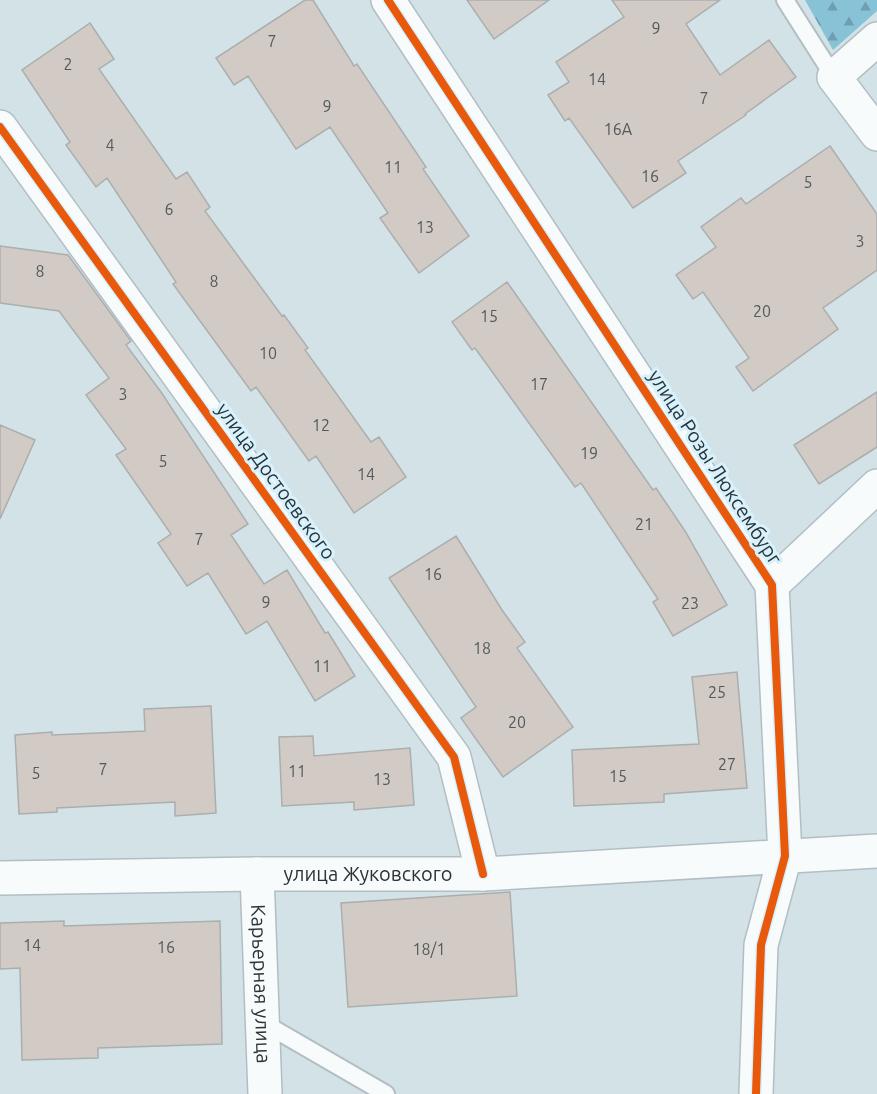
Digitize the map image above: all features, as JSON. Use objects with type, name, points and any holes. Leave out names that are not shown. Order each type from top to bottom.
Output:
[{"type":"street","name":"улица Розы Люксембург","points":[[388,0],[772,585],[785,856],[761,945],[756,1094]]},
{"type":"street","points":[[877,39],[834,77],[877,134]]},
{"type":"street","name":"улица Достоевского","points":[[0,128],[454,757],[483,873]]},
{"type":"street","points":[[772,585],[877,486]]},
{"type":"street","name":"улица Жуковского","points":[[0,878],[483,873],[877,851]]},
{"type":"street","name":"Карьерная улица","points":[[257,874],[265,1094]]},
{"type":"lane","points":[[785,0],[834,77]]},
{"type":"lane","points":[[262,1022],[386,1094]]},
{"type":"green space","points":[[805,0],[877,0],[877,11],[833,50]]},
{"type":"building","points":[[305,0],[313,0],[354,66],[357,64],[426,167],[423,169],[469,236],[419,273],[380,218],[388,213],[330,127],[296,149],[248,76],[234,85],[216,58]]},
{"type":"building","points":[[467,0],[549,0],[494,39]]},
{"type":"building","points":[[612,0],[720,0],[686,24],[720,75],[769,40],[796,77],[746,115],[678,161],[686,173],[633,208],[569,118],[565,121],[548,95],[569,82],[556,62],[624,17]]},
{"type":"building","points":[[90,23],[114,59],[99,69],[176,179],[187,172],[210,207],[205,211],[308,348],[305,350],[371,442],[379,437],[406,477],[354,513],[316,456],[309,461],[256,387],[251,391],[173,284],[176,282],[107,178],[96,187],[66,145],[70,142],[22,70]]},
{"type":"building","points":[[830,146],[877,214],[877,270],[823,308],[838,329],[753,391],[736,367],[749,358],[703,292],[693,299],[676,275],[716,247],[701,227],[741,198],[746,204]]},
{"type":"building","points":[[0,246],[68,255],[131,341],[126,345],[161,392],[248,524],[231,535],[264,584],[287,570],[325,633],[328,632],[355,676],[315,701],[267,621],[246,634],[208,573],[187,586],[158,543],[171,534],[116,455],[126,449],[86,395],[109,378],[59,311],[0,303]]},
{"type":"building","points":[[507,282],[653,490],[656,488],[685,531],[727,605],[673,636],[653,602],[658,599],[581,483],[575,487],[475,348],[472,350],[452,322]]},
{"type":"building","points":[[877,392],[877,447],[819,484],[794,445]]},
{"type":"building","points":[[0,425],[35,440],[0,519]]},
{"type":"building","points":[[456,536],[502,610],[525,642],[517,648],[573,727],[503,777],[461,718],[476,707],[389,578]]},
{"type":"building","points":[[737,672],[747,788],[664,794],[664,802],[574,806],[572,750],[699,744],[692,677]]},
{"type":"building","points":[[211,706],[216,813],[175,816],[175,802],[57,808],[57,812],[19,814],[15,735],[52,732],[52,735],[145,731],[144,709]]},
{"type":"building","points":[[313,736],[314,756],[410,748],[414,805],[354,810],[354,802],[282,806],[279,737]]},
{"type":"building","points":[[510,892],[517,996],[348,1007],[341,903]]},
{"type":"building","points":[[64,921],[64,926],[220,921],[222,1044],[98,1048],[98,1058],[22,1060],[20,968],[0,969],[0,923]]},
{"type":"cycle path","points":[[388,0],[772,585],[785,856],[761,945],[756,1094]]},
{"type":"cycle path","points":[[0,127],[454,757],[483,874]]}]
